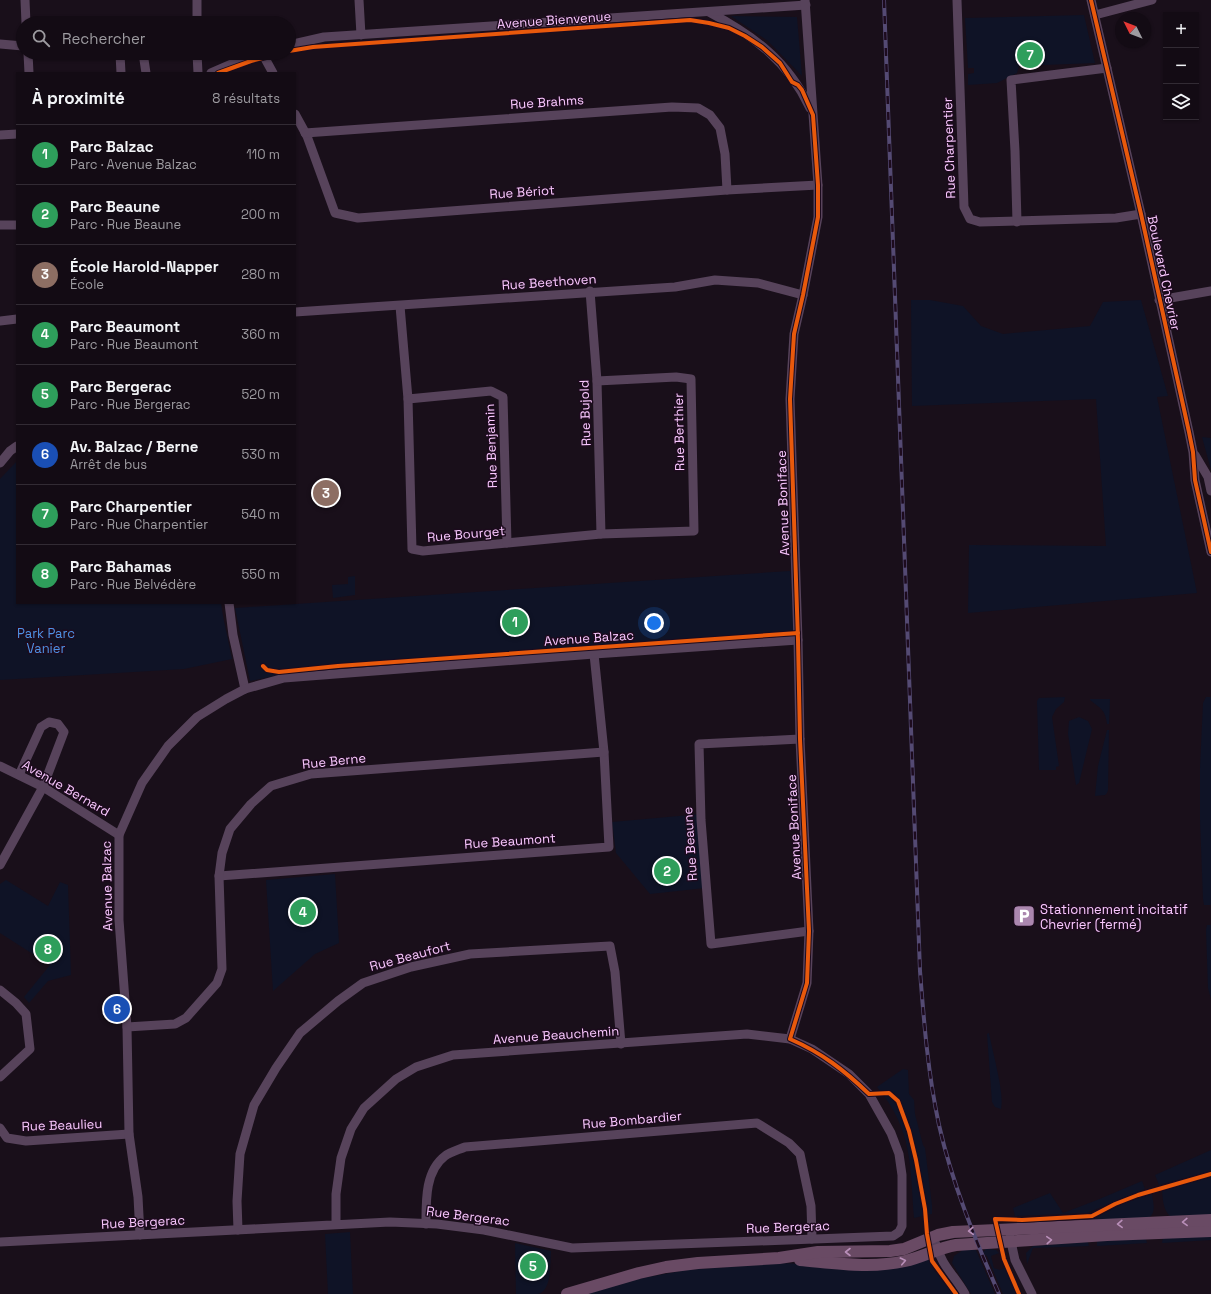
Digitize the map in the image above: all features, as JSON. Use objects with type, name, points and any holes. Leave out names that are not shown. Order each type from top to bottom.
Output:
[{"type":"main road","points":[[567,1294],[643,1272],[666,1267],[779,1258],[818,1252],[895,1251],[934,1237],[961,1231],[1211,1220]]},
{"type":"main road","points":[[779,1258],[850,1264],[884,1264],[906,1261],[937,1249],[966,1244],[1211,1230]]},
{"type":"street","points":[[25,0],[26,16]]},
{"type":"street","points":[[197,0],[197,16]]},
{"type":"street","points":[[359,0],[361,35]]},
{"type":"street","name":"Rue Charpentier","points":[[957,0],[964,207],[970,218],[980,222],[1017,222],[1116,218],[1141,214]]},
{"type":"street","name":"Boulevard Chevrier","points":[[1091,0],[1141,214],[1193,452],[1195,480],[1211,552]]},
{"type":"street","points":[[1095,15],[1152,0]]},
{"type":"street","name":"Avenue Bienvenue","points":[[296,43],[324,37],[709,12],[806,3]]},
{"type":"street","name":"Avenue Boniface","points":[[790,1039],[807,983],[809,931],[800,739],[790,399],[794,334],[818,217],[818,185],[806,3]]},
{"type":"street","name":"Avenue Boniface","points":[[709,12],[734,25],[759,42],[781,63],[802,90],[813,115]]},
{"type":"street","points":[[0,44],[16,45]]},
{"type":"street","points":[[28,60],[29,72]]},
{"type":"street","points":[[120,60],[121,72]]},
{"type":"street","points":[[144,60],[146,72]]},
{"type":"street","points":[[197,60],[198,72]]},
{"type":"street","points":[[213,72],[241,60]]},
{"type":"street","points":[[266,60],[272,72]]},
{"type":"street","points":[[1017,222],[1011,80],[1107,68]]},
{"type":"street","name":"Rue Brahms","points":[[306,133],[672,106],[698,108],[710,115],[720,128],[725,154],[727,190]]},
{"type":"street","name":"Rue Bériot","points":[[296,116],[306,133],[335,213],[358,218],[727,190],[818,185]]},
{"type":"street","points":[[0,136],[16,134]]},
{"type":"street","points":[[0,225],[16,225]]},
{"type":"street","name":"Rue Beethoven","points":[[296,312],[400,306],[590,291],[675,287],[715,280],[758,283],[803,295]]},
{"type":"street","name":"Rue Bujold","points":[[590,291],[597,381],[601,534]]},
{"type":"street","points":[[1159,300],[1211,291]]},
{"type":"street","name":"Rue Bourget","points":[[400,306],[408,399],[412,548],[423,551],[601,534],[694,531]]},
{"type":"street","points":[[0,321],[16,320]]},
{"type":"street","name":"Rue Berthier","points":[[597,381],[676,377],[691,379],[694,531]]},
{"type":"street","name":"Rue Benjamin","points":[[408,399],[491,391],[503,397],[507,543]]},
{"type":"street","points":[[0,463],[10,451],[16,447]]},
{"type":"street","name":"Boulevard Chevrier","points":[[1193,452],[1208,477],[1211,491]]},
{"type":"street","points":[[228,604],[233,635],[245,689]]},
{"type":"street","name":"Avenue Balzac","points":[[140,1235],[138,1196],[129,1134],[127,1027],[119,920],[119,835],[142,783],[168,746],[196,717],[245,689],[284,678],[798,640]]},
{"type":"street","name":"Rue Beaumont","points":[[220,876],[609,847],[604,752],[594,654]]},
{"type":"street","points":[[0,865],[43,787],[64,732],[58,724],[49,722],[41,727],[19,775]]},
{"type":"street","name":"Rue Beaune","points":[[800,739],[699,744],[701,820],[711,944],[809,931]]},
{"type":"street","name":"Rue Berne","points":[[127,1027],[175,1024],[186,1018],[217,983],[222,969],[220,876],[222,853],[230,829],[251,804],[271,786],[311,774],[604,752]]},
{"type":"street","name":"Avenue Bernard","points":[[0,766],[43,787],[119,835]]},
{"type":"street","name":"Rue Beaufort","points":[[238,1230],[237,1194],[240,1154],[254,1105],[276,1068],[300,1033],[338,1001],[363,983],[412,967],[470,954],[610,946],[615,972],[621,1044]]},
{"type":"street","points":[[0,990],[16,1003],[26,1014],[30,1049],[0,1077]]},
{"type":"street","name":"Avenue Beauchemin","points":[[336,1224],[336,1194],[341,1158],[351,1129],[364,1108],[396,1079],[416,1067],[453,1055],[747,1034],[790,1039],[812,1049],[849,1074],[869,1094],[891,1133],[899,1154],[902,1175],[902,1226]]},
{"type":"street","name":"Rue Bombardier","points":[[426,1224],[427,1200],[432,1170],[445,1156],[465,1147],[757,1123],[789,1143],[800,1154],[811,1206],[812,1239]]},
{"type":"street","name":"Rue Beaulieu","points":[[0,1128],[7,1138],[26,1141],[129,1134]]},
{"type":"street","name":"Rue Bergerac","points":[[0,1242],[390,1222],[493,1231],[572,1248],[893,1236],[899,1232],[902,1226]]},
{"type":"street","points":[[1008,1229],[1016,1264],[1032,1294]]},
{"type":"street","points":[[934,1237],[942,1260],[965,1294]]},
{"type":"green space","points":[[1084,15],[1095,63],[1019,66],[1017,73],[997,83],[968,85],[968,74],[974,73],[974,68],[968,68],[965,18]]},
{"type":"green space","points":[[731,16],[797,17],[802,76],[768,41]]},
{"type":"green space","points":[[911,300],[930,300],[963,306],[981,326],[1003,334],[1090,326],[1103,302],[1141,300],[1168,396],[1157,397],[1197,593],[968,613],[969,545],[1106,546],[1096,399],[912,406]]},
{"type":"green space","points":[[1202,437],[1211,438],[1211,470]]},
{"type":"green space","name":"Park Parc Vanier","points":[[16,462],[16,604],[221,604],[232,659],[184,669],[0,680],[0,479]]},
{"type":"green space","points":[[790,571],[794,636],[279,675],[250,681],[235,608]]},
{"type":"green space","points":[[355,576],[355,595],[333,598],[332,585],[348,584],[348,577]]},
{"type":"green space","points":[[1065,697],[1064,702],[1056,709],[1052,717],[1059,766],[1056,767],[1056,770],[1039,770],[1037,701],[1039,698]]},
{"type":"green space","points":[[1206,697],[1211,697],[1211,905],[1204,905],[1203,899],[1200,820],[1200,768],[1203,703]]},
{"type":"green space","points":[[1090,699],[1110,699],[1109,724],[1107,724],[1102,710]]},
{"type":"green space","points":[[1079,717],[1088,721],[1092,729],[1079,783],[1076,785],[1068,734],[1069,721]]},
{"type":"green space","points":[[1107,730],[1109,730],[1108,790],[1105,795],[1095,796],[1098,766]]},
{"type":"green space","points":[[701,814],[705,888],[650,894],[616,853],[612,822]]},
{"type":"green space","points":[[335,874],[339,943],[315,954],[273,991],[266,880]]},
{"type":"green space","points":[[6,880],[48,906],[60,882],[68,885],[71,975],[48,981],[29,1003],[24,997],[50,965],[0,933],[0,884]]},
{"type":"green space","points":[[1207,925],[1211,925],[1211,999],[1208,988]]},
{"type":"green space","points":[[989,1033],[1000,1083],[1002,1102],[1001,1109],[995,1107],[992,1102],[987,1034]]},
{"type":"green space","points":[[903,1069],[908,1070],[909,1094],[914,1100],[915,1114],[925,1148],[932,1205],[932,1214],[914,1218],[908,1149],[897,1118],[889,1103],[877,1087]]},
{"type":"green space","points":[[1211,1150],[1211,1171],[1159,1185],[1155,1175]]},
{"type":"green space","points":[[1211,1177],[1211,1215],[1170,1216],[1168,1214],[1164,1205],[1162,1191]]},
{"type":"green space","points":[[1142,1181],[1145,1189],[1087,1213],[1015,1216],[1013,1208],[1050,1193],[1063,1213]]},
{"type":"green space","points":[[1152,1194],[1154,1204],[1153,1213],[1148,1218],[1091,1220],[1122,1204]]},
{"type":"green space","points":[[350,1232],[353,1294],[328,1294],[325,1234]]},
{"type":"green space","points":[[1211,1236],[1211,1240],[1162,1243],[1163,1238]]},
{"type":"green space","points":[[1146,1239],[1147,1243],[1097,1246],[1097,1241]]},
{"type":"green space","points":[[1088,1242],[1089,1246],[1033,1248],[1027,1264],[1026,1253],[1033,1246]]},
{"type":"green space","points":[[515,1243],[551,1251],[548,1282],[543,1292],[538,1294],[516,1294]]},
{"type":"green space","points":[[985,1248],[996,1250],[999,1253],[991,1256],[994,1268],[1000,1270],[1005,1268],[1017,1294],[1003,1294],[987,1256],[983,1251],[985,1251]]},
{"type":"green space","points":[[963,1250],[976,1250],[995,1294],[971,1294],[952,1263],[954,1256]]},
{"type":"green space","points":[[929,1260],[934,1270],[953,1294],[587,1294],[632,1280],[686,1270],[780,1263],[803,1264]]},
{"type":"railway","points":[[884,0],[920,971],[923,1010],[932,1087],[944,1147],[965,1211],[999,1294]]},
{"type":"cycle path","points":[[1091,0],[1141,214],[1189,432],[1193,452],[1195,480],[1211,552]]},
{"type":"cycle path","points":[[296,50],[313,47],[690,20],[729,28],[745,36],[762,47],[780,63],[792,82],[798,85],[802,90],[813,115],[818,185],[818,217],[794,334],[790,399],[800,739],[809,931],[807,983],[790,1039],[802,1044],[822,1056],[851,1077],[869,1094],[889,1093],[898,1101],[909,1131],[916,1160],[925,1209],[927,1234],[932,1261],[956,1294]]},
{"type":"cycle path","points":[[221,72],[255,60]]},
{"type":"cycle path","points":[[263,666],[267,670],[279,672],[338,666],[798,633]]},
{"type":"cycle path","points":[[1019,1294],[1004,1259],[995,1219],[1022,1220],[1092,1216],[1115,1204],[1138,1195],[1211,1174]]},
{"type":"place","name":"Parc Charpentier","points":[[1030,55]]},
{"type":"place","name":"École Harold-Napper","points":[[326,493]]},
{"type":"place","name":"Parc Balzac","points":[[515,622]]},
{"type":"place","name":"Parc Beaune","points":[[667,871]]},
{"type":"place","name":"Parc Beaumont","points":[[303,912]]},
{"type":"place","name":"Stationnement incitatif Chevrier (fermé)","points":[[1024,916]]},
{"type":"place","name":"Parc Bahamas","points":[[48,949]]},
{"type":"place","name":"Av. Balzac / Berne","points":[[117,1009]]},
{"type":"place","name":"Parc Bergerac","points":[[533,1266]]}]
